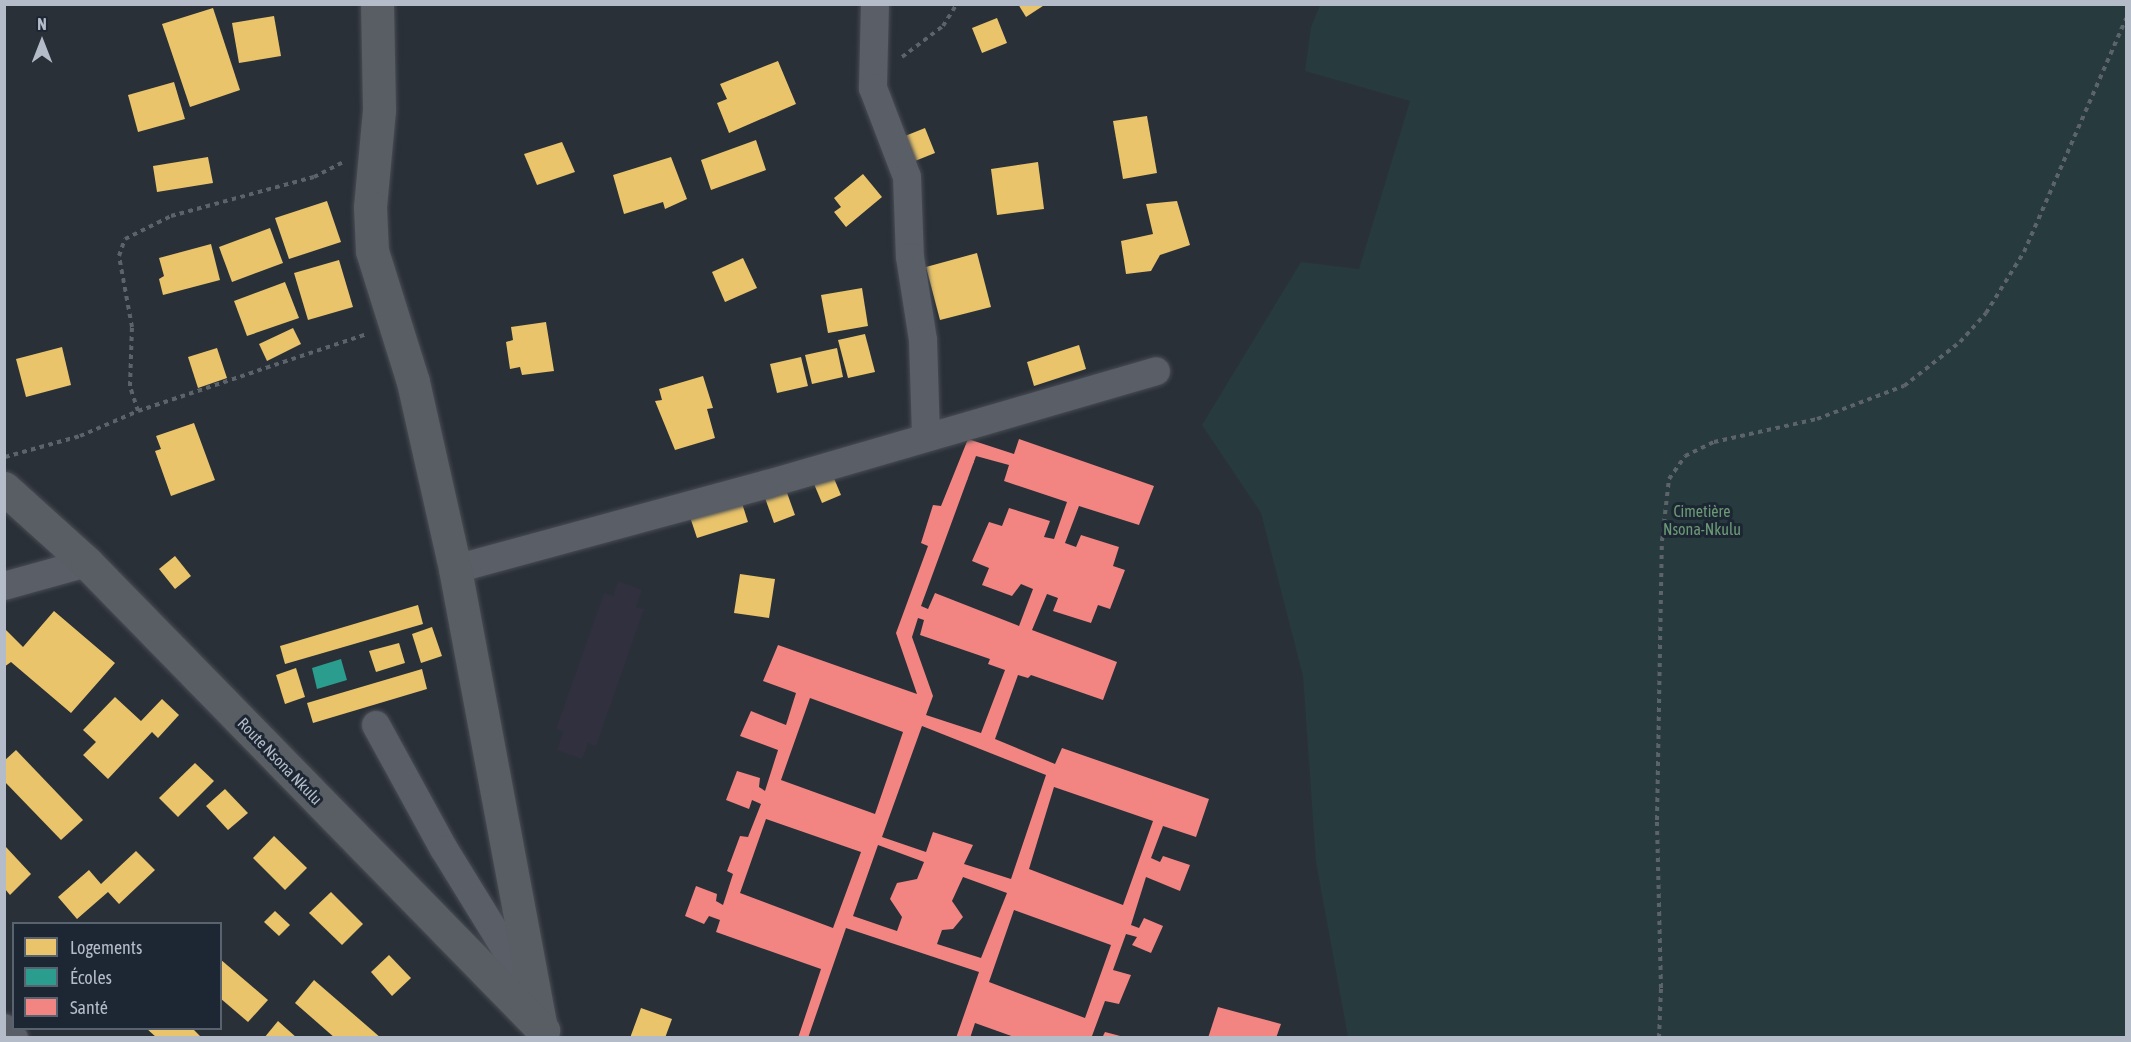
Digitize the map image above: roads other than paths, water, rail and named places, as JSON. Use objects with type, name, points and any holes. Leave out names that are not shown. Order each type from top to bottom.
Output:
[{"type":"street","points":[[377,4],[378,138],[370,207],[372,251],[413,381],[455,569],[532,978],[546,1033]]},
{"type":"street","points":[[875,4],[873,88],[907,177],[910,257],[923,340],[926,437]]},
{"type":"street","points":[[455,569],[1156,371]]},
{"type":"street","name":"Route Nsona Nkulu","points":[[4,488],[87,563],[546,1033]]},
{"type":"street","points":[[4,586],[87,563]]},
{"type":"street","points":[[375,725],[444,849],[514,963],[532,978]]},
{"type":"street","points":[[4,1028],[14,1038]]},
{"type":"park label","name":"Cimetière Nsona-Nkulu","points":[[1702,520]]}]
